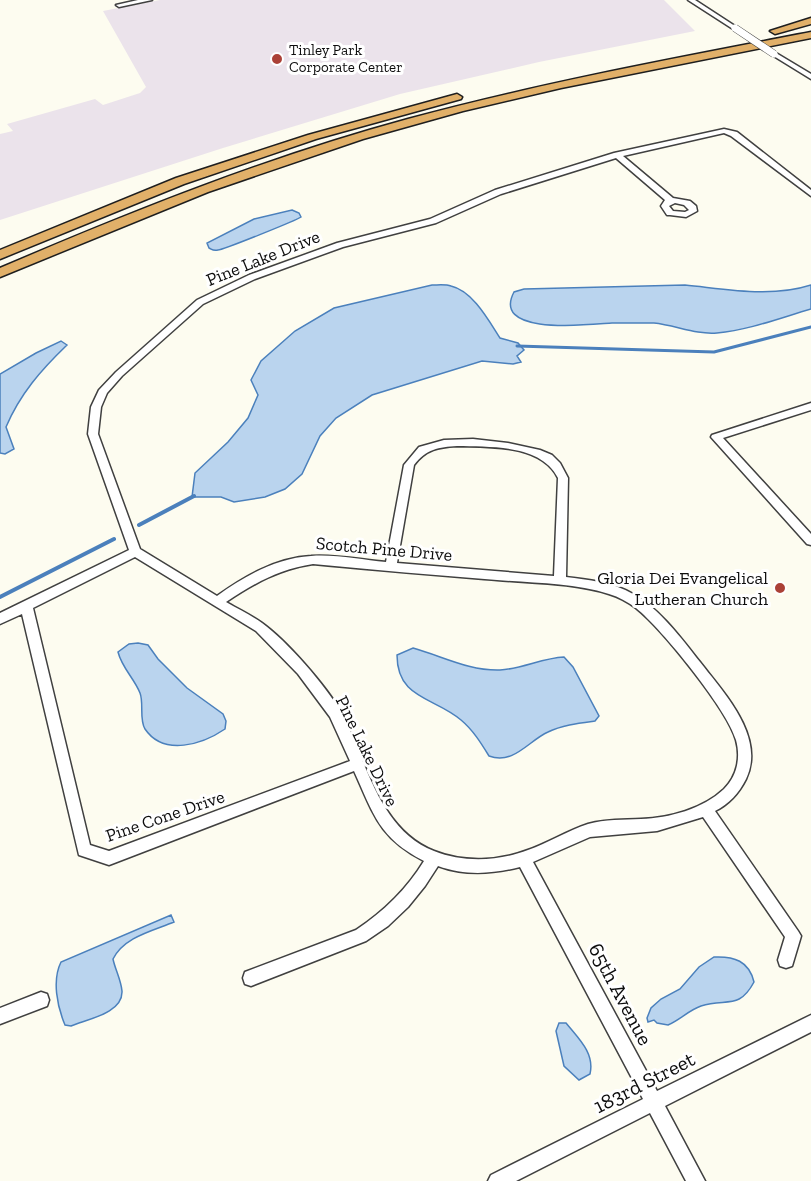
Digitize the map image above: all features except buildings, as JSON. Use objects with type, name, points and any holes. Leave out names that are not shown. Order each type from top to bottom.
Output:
[{"type":"highway","points":[[0,255],[180,181],[312,137],[399,112],[502,87],[811,23]]},
{"type":"highway","points":[[0,273],[194,192],[411,122],[583,80],[811,35]]},
{"type":"street","points":[[119,5],[149,0]]},
{"type":"street","points":[[691,0],[811,77]]},
{"type":"street","name":"Pine Lake Drive","points":[[706,810],[656,825],[597,828],[524,859],[497,866],[470,867],[447,864],[411,847],[389,829],[378,812],[335,714],[303,670],[260,628],[135,552],[93,434],[96,407],[103,392],[119,374],[200,302],[252,277],[340,245],[433,221],[498,192],[617,155],[665,142],[724,131],[734,134],[811,194]]},
{"type":"street","points":[[617,155],[671,201]]},
{"type":"street","points":[[811,406],[716,437],[811,541]]},
{"type":"street","points":[[391,566],[406,478],[412,460],[431,446],[461,443],[529,449],[546,456],[559,469],[563,484],[560,581]]},
{"type":"street","points":[[0,619],[135,552]]},
{"type":"street","name":"Scotch Pine Drive","points":[[217,602],[250,578],[284,564],[313,560],[560,581],[605,589],[627,596],[657,619],[731,716],[744,744],[742,774],[727,797],[706,810]]},
{"type":"street","name":"Pine Cone Drive","points":[[26,606],[84,850],[109,858],[357,764]]},
{"type":"street","points":[[706,810],[794,936],[786,960]]},
{"type":"street","points":[[251,978],[361,936],[372,929],[411,891],[425,875],[434,859]]},
{"type":"street","name":"65th Avenue","points":[[524,859],[696,1181]]},
{"type":"street","points":[[0,1016],[41,1000]]},
{"type":"street","name":"183rd Street","points":[[497,1181],[811,1023]]},
{"type":"shaded area","points":[[160,0],[664,0],[695,31],[539,62],[400,94],[0,220],[0,134],[13,131],[7,124],[95,99],[103,105],[140,93],[146,87],[103,11]]},
{"type":"water","points":[[292,210],[299,213],[301,217],[223,249],[209,248],[207,243],[254,219]]},
{"type":"water","points":[[432,285],[449,285],[459,289],[473,300],[500,338],[518,343],[524,350],[517,356],[521,362],[513,364],[482,361],[372,395],[336,418],[320,436],[302,474],[285,489],[265,497],[234,502],[221,497],[192,497],[195,473],[228,442],[248,418],[258,395],[251,380],[261,361],[295,331],[334,308]]},
{"type":"water","points":[[685,285],[764,292],[811,285],[811,309],[753,326],[709,333],[654,323],[547,325],[529,322],[517,316],[511,306],[514,292],[524,289]]},
{"type":"water","points":[[61,341],[67,345],[32,383],[6,427],[14,449],[5,454],[0,453],[0,374]]},
{"type":"water","points":[[129,644],[148,645],[158,659],[187,688],[223,714],[226,721],[225,729],[206,739],[184,745],[162,743],[153,738],[143,725],[140,693],[118,652]]},
{"type":"water","points":[[413,648],[466,666],[489,670],[508,669],[564,657],[573,667],[599,716],[595,721],[565,726],[548,732],[513,755],[498,758],[489,756],[473,732],[461,720],[410,689],[403,680],[397,655]]},
{"type":"water","points":[[171,915],[174,922],[131,940],[118,951],[113,959],[122,991],[117,1005],[95,1018],[71,1026],[65,1025],[56,985],[61,962]]},
{"type":"water","points":[[714,957],[740,961],[748,969],[754,982],[743,996],[732,1002],[701,1006],[668,1025],[657,1023],[654,1020],[648,1022],[647,1018],[651,1008],[661,999],[680,989],[699,967]]},
{"type":"water","points":[[559,1023],[566,1023],[588,1053],[590,1074],[579,1080],[564,1066],[556,1031]]},
{"type":"waterway","points":[[517,346],[714,352],[811,327]]},
{"type":"waterway","points":[[139,525],[194,496]]},
{"type":"waterway","points":[[0,597],[114,539]]},
{"type":"place","name":"Tinley Park Corporate Center","points":[[277,59]]},
{"type":"place","name":"Gloria Dei Evangelical Lutheran Church","points":[[780,588]]}]
